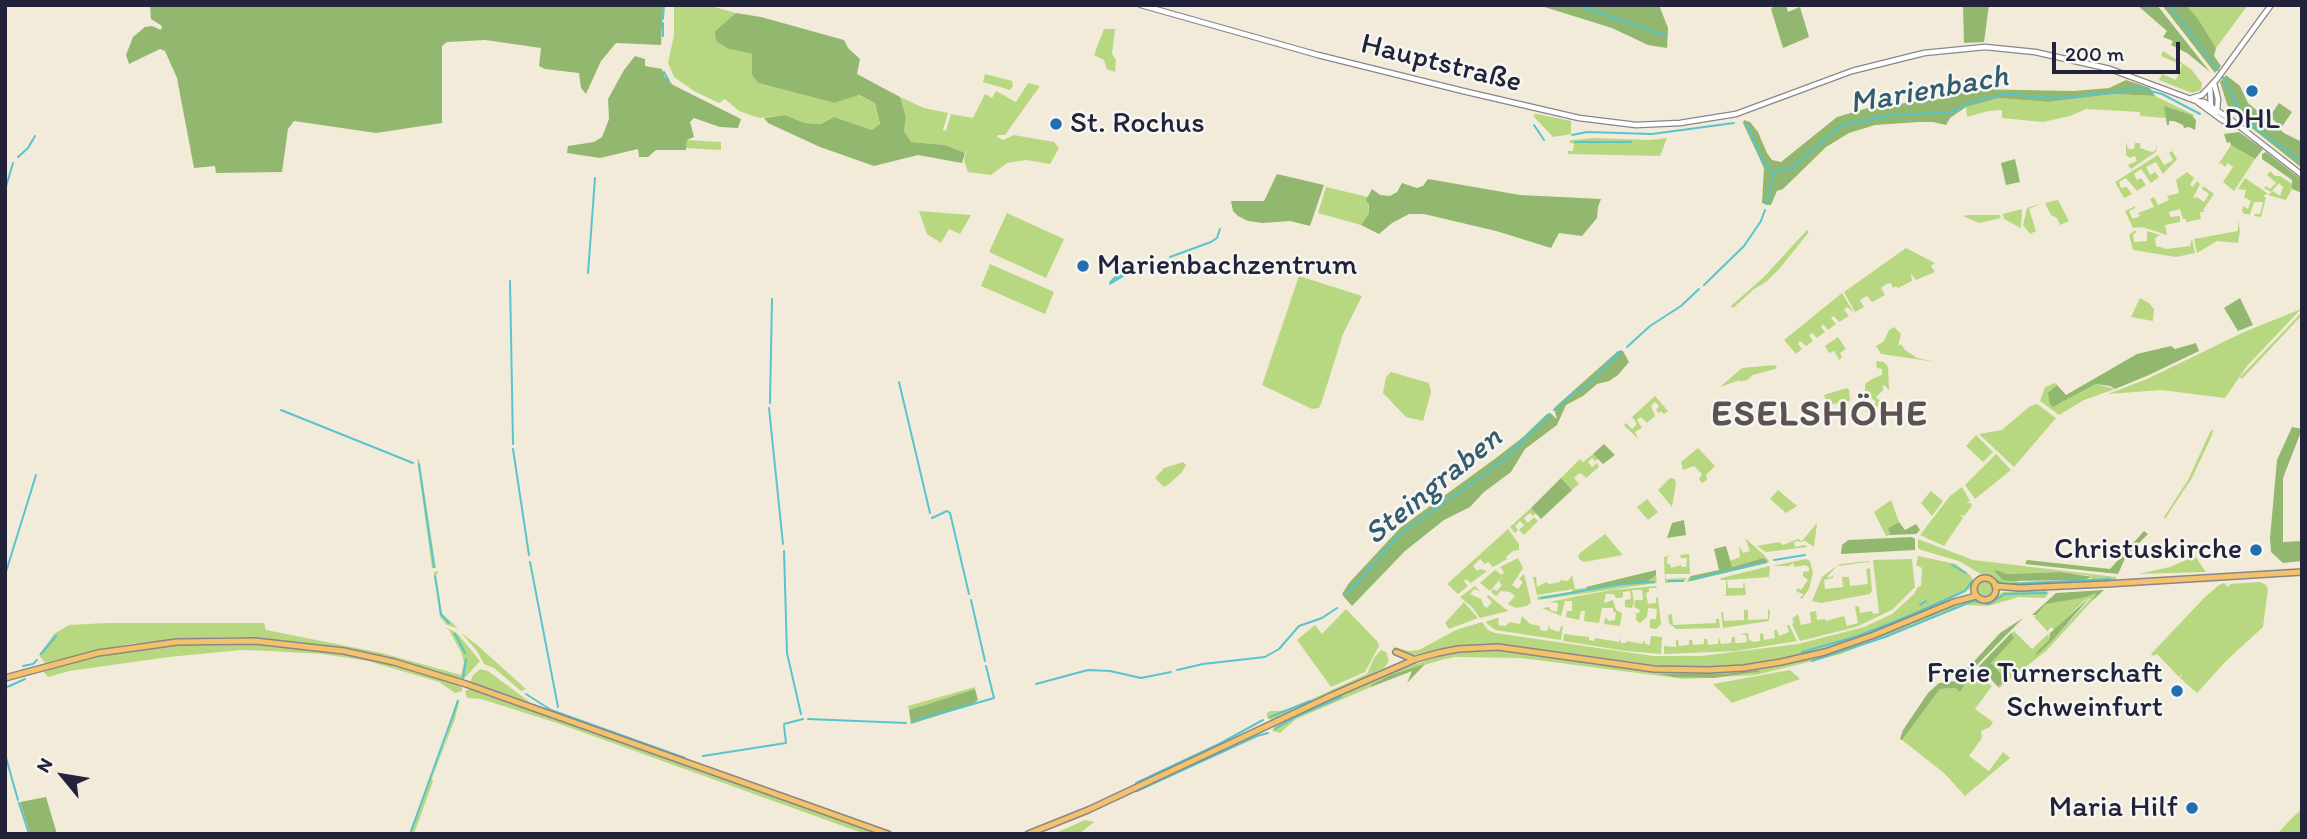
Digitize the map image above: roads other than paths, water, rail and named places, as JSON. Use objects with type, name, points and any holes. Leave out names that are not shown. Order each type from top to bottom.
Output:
[{"type":"main road","points":[[1996,589],[2302,572]]},
{"type":"main road","points":[[1975,593],[1976,583],[1982,579],[1989,579],[1996,589]]},
{"type":"main road","points":[[1975,593],[1982,600],[1989,600],[1996,589]]},
{"type":"main road","points":[[1028,834],[1088,810],[1416,659],[1458,649],[1499,647],[1654,669],[1753,667],[1848,645],[1975,593]]},
{"type":"main road","points":[[5,678],[98,653],[177,642],[255,641],[344,651],[441,676],[888,834]]},
{"type":"main road","points":[[1399,666],[1396,652],[1416,659]]},
{"type":"street","name":"Hauptstraße","points":[[1141,5],[1346,62],[1579,118],[1621,124],[1658,125],[1736,114],[1805,87],[1873,65],[1975,47],[2008,48],[2072,58],[2137,77],[2193,100],[2200,100],[2302,176]]},
{"type":"street","points":[[2193,100],[2202,95],[2223,72],[2271,5]]},
{"type":"street","points":[[2210,109],[2211,85]]},
{"type":"street","points":[[2211,85],[2218,99],[2217,113]]},
{"type":"water","points":[[1117,261],[1124,266],[1125,276],[1110,285],[1109,282],[1116,271],[1112,263]]},
{"type":"waterway","points":[[663,19],[664,5]]},
{"type":"waterway","points":[[1577,5],[1666,36]]},
{"type":"waterway","points":[[2169,5],[2219,71]]},
{"type":"waterway","points":[[663,23],[663,36]]},
{"type":"waterway","points":[[664,72],[669,81]]},
{"type":"waterway","points":[[2222,76],[2240,110]]},
{"type":"waterway","name":"Marienbach","points":[[1773,172],[1790,169],[1842,125],[1893,115],[1952,112],[1969,103],[2004,94],[2055,98],[2138,88],[2162,94],[2200,114]]},
{"type":"waterway","name":"Marienbach","points":[[2230,111],[2240,110],[2254,127],[2302,162]]},
{"type":"waterway","name":"Marienbach","points":[[1572,135],[1587,132],[1652,134],[1734,123]]},
{"type":"waterway","name":"Marienbach","points":[[1746,123],[1764,163],[1772,172]]},
{"type":"waterway","points":[[1534,125],[1544,140]]},
{"type":"waterway","points":[[18,157],[28,148],[35,136]]},
{"type":"waterway","points":[[1575,142],[1631,142]]},
{"type":"waterway","points":[[5,190],[13,163]]},
{"type":"waterway","name":"Steingraben","points":[[1766,204],[1773,173]]},
{"type":"waterway","points":[[588,273],[595,178]]},
{"type":"waterway","name":"Steingraben","points":[[1704,285],[1744,246],[1765,210]]},
{"type":"waterway","points":[[1170,257],[1211,242],[1217,238],[1220,229]]},
{"type":"waterway","points":[[510,281],[513,444]]},
{"type":"waterway","name":"Steingraben","points":[[1627,347],[1699,289]]},
{"type":"waterway","points":[[770,403],[772,299]]},
{"type":"waterway","name":"Steingraben","points":[[1554,410],[1576,391],[1587,386],[1621,351]]},
{"type":"waterway","points":[[899,382],[930,513]]},
{"type":"waterway","points":[[769,408],[783,544]]},
{"type":"waterway","points":[[281,410],[413,463]]},
{"type":"waterway","name":"Steingraben","points":[[1347,594],[1399,535],[1504,460],[1550,414]]},
{"type":"waterway","points":[[513,449],[529,555]]},
{"type":"waterway","points":[[419,464],[434,567]]},
{"type":"waterway","points":[[5,575],[36,475]]},
{"type":"waterway","points":[[932,518],[947,511],[950,513],[969,594]]},
{"type":"waterway","points":[[784,551],[787,653],[801,714]]},
{"type":"waterway","points":[[1774,560],[1805,555]]},
{"type":"waterway","points":[[530,562],[558,707]]},
{"type":"waterway","points":[[1690,580],[1766,562]]},
{"type":"waterway","points":[[1952,565],[1966,573]]},
{"type":"waterway","points":[[1986,575],[2001,583],[2010,584],[2110,579]]},
{"type":"waterway","points":[[435,576],[441,614],[449,623]]},
{"type":"waterway","points":[[1668,581],[1683,581]]},
{"type":"waterway","points":[[1802,652],[1858,636],[1911,615],[1965,591],[1972,581]]},
{"type":"waterway","points":[[1541,598],[1622,584],[1654,582]]},
{"type":"waterway","points":[[1812,661],[1885,637],[1973,601],[1989,604],[2005,594],[2046,593]]},
{"type":"waterway","points":[[971,600],[985,661]]},
{"type":"waterway","points":[[1920,605],[1926,601]]},
{"type":"waterway","name":"Steingraben","points":[[1177,670],[1203,664],[1265,657],[1279,649],[1299,626],[1322,618],[1337,608]]},
{"type":"waterway","points":[[455,634],[465,653]]},
{"type":"waterway","points":[[41,654],[56,636]]},
{"type":"waterway","points":[[463,678],[466,659]]},
{"type":"waterway","points":[[23,666],[33,664],[37,660]]},
{"type":"waterway","name":"Steingraben","points":[[914,721],[994,698],[986,666]]},
{"type":"waterway","name":"Steingraben","points":[[1036,684],[1088,670],[1110,671],[1141,678],[1171,672]]},
{"type":"waterway","points":[[5,688],[25,679]]},
{"type":"waterway","name":"Steingraben","points":[[526,694],[551,710],[685,758]]},
{"type":"waterway","points":[[1275,729],[1341,697]]},
{"type":"waterway","points":[[410,834],[458,701]]},
{"type":"waterway","points":[[1270,717],[1310,701]]},
{"type":"waterway","name":"Steingraben","points":[[784,724],[803,719]]},
{"type":"waterway","name":"Steingraben","points":[[808,719],[906,723]]},
{"type":"waterway","points":[[1136,783],[1263,720]]},
{"type":"waterway","name":"Steingraben","points":[[703,756],[786,743],[784,726]]},
{"type":"waterway","points":[[1137,791],[1268,733]]},
{"type":"waterway","points":[[5,754],[18,800]]},
{"type":"waterway","points":[[19,803],[29,834]]},
{"type":"place","name":"DHL","points":[[2252,91]]},
{"type":"place","name":"St. Rochus","points":[[1056,124]]},
{"type":"place","name":"Marienbachzentrum","points":[[1083,266]]},
{"type":"place","name":"Christuskirche","points":[[2256,550]]},
{"type":"place","name":"Freie Turnerschaft Schweinfurt","points":[[2177,691]]},
{"type":"place","name":"Maria Hilf","points":[[2192,808]]},
{"type":"district","name":"ESELSHÖHE","points":[[1820,416]]}]
